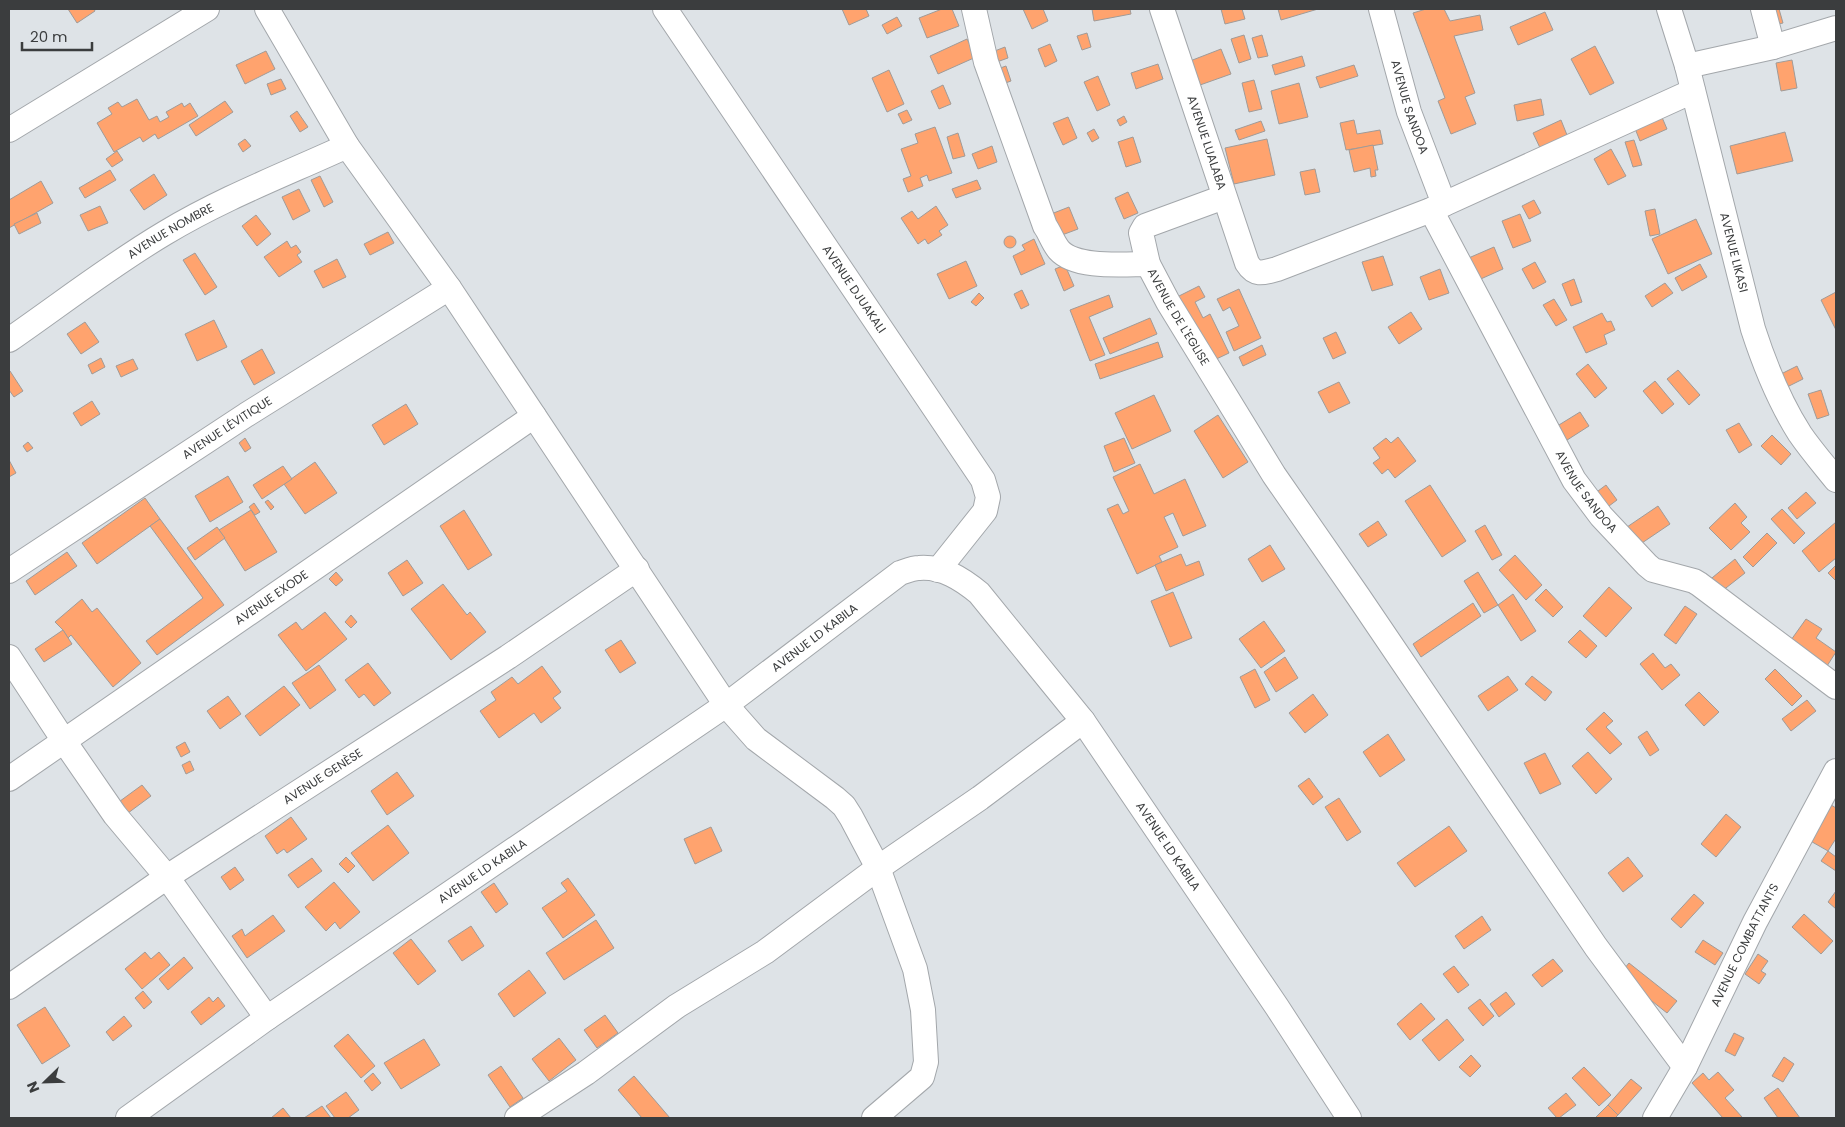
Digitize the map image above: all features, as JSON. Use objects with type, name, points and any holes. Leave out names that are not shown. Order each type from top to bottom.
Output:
[{"type":"street","points":[[9,130],[208,9]]},
{"type":"street","points":[[266,9],[347,146],[448,288],[726,705],[756,739],[844,806],[878,868],[915,969],[923,1010],[926,1062],[922,1077],[874,1118]]},
{"type":"street","name":"AVENUE DJUAKALI","points":[[665,9],[983,480],[988,497],[985,511],[938,570]]},
{"type":"street","points":[[974,9],[986,62],[1045,226],[1059,250],[1074,260],[1110,265],[1148,264]]},
{"type":"street","name":"AVENUE LUALABA","points":[[1162,9],[1224,197],[1251,270],[1264,272],[1277,269],[1437,207]]},
{"type":"street","name":"AVENUE SANDOA","points":[[1381,9],[1408,112],[1437,207],[1574,480],[1601,516],[1653,570],[1699,584],[1836,687]]},
{"type":"street","name":"AVENUE LIKASI","points":[[1669,9],[1694,91],[1753,329],[1766,369],[1782,404],[1801,435],[1836,480]]},
{"type":"street","points":[[1763,9],[1773,47]]},
{"type":"street","points":[[1687,66],[1773,47],[1836,28]]},
{"type":"street","points":[[1437,207],[1694,91]]},
{"type":"street","name":"AVENUE NOMBRE","points":[[9,340],[87,283],[166,232],[224,202],[347,146]]},
{"type":"street","name":"AVENUE DE L'EGLISE","points":[[1224,197],[1145,226],[1141,233],[1148,264],[1168,302],[1274,475],[1596,947],[1685,1067]]},
{"type":"street","name":"AVENUE LÉVITIQUE","points":[[9,571],[246,414],[448,288]]},
{"type":"street","name":"AVENUE EXODE","points":[[9,779],[534,416]]},
{"type":"street","name":"AVENUE LD KABILA","points":[[128,1118],[267,1018],[726,705],[900,573],[918,568],[938,570],[959,578],[979,593],[1082,721],[1277,1007],[1349,1118]]},
{"type":"street","name":"AVENUE GENÈSE","points":[[9,986],[167,877],[508,656],[637,569]]},
{"type":"street","points":[[9,657],[64,741],[116,815],[167,877],[267,1018]]},
{"type":"street","points":[[517,1118],[586,1073],[677,1006],[765,952],[878,868],[980,798],[1082,721]]},
{"type":"street","name":"AVENUE COMBATTANTS","points":[[1654,1118],[1685,1067],[1755,922],[1836,772]]},
{"type":"building","points":[[68,9],[94,9],[95,11],[77,23]]},
{"type":"building","points":[[842,9],[866,9],[869,16],[849,25]]},
{"type":"building","points":[[942,9],[952,9],[959,26],[927,38],[919,18]]},
{"type":"building","points":[[1023,9],[1043,9],[1048,21],[1032,29]]},
{"type":"building","points":[[1092,9],[1130,9],[1131,14],[1094,21]]},
{"type":"building","points":[[1221,9],[1242,9],[1245,19],[1225,24]]},
{"type":"building","points":[[1278,9],[1318,9],[1281,20]]},
{"type":"building","points":[[1426,9],[1444,9],[1450,21],[1480,15],[1483,30],[1454,36],[1475,93],[1465,97],[1476,124],[1451,134],[1438,101],[1445,98],[1413,13]]},
{"type":"building","points":[[1765,9],[1779,9],[1783,23],[1770,26]]},
{"type":"building","points":[[1545,12],[1553,30],[1518,45],[1510,27]]},
{"type":"building","points":[[897,17],[902,26],[887,34],[882,25]]},
{"type":"building","points":[[1087,33],[1091,47],[1082,50],[1077,36]]},
{"type":"building","points":[[1244,35],[1251,59],[1239,63],[1231,39]]},
{"type":"building","points":[[1262,35],[1268,56],[1258,58],[1252,38]]},
{"type":"building","points":[[967,39],[976,57],[938,74],[930,56]]},
{"type":"building","points":[[1050,44],[1057,61],[1045,67],[1038,49]]},
{"type":"building","points":[[1595,46],[1614,83],[1590,95],[1571,59]]},
{"type":"building","points":[[1005,47],[1008,58],[991,64],[987,54]]},
{"type":"building","points":[[1221,49],[1231,74],[1200,85],[1190,61]]},
{"type":"building","points":[[266,51],[275,69],[245,84],[236,65]]},
{"type":"building","points":[[1302,56],[1305,66],[1275,75],[1272,65]]},
{"type":"building","points":[[1792,60],[1797,88],[1781,91],[1776,63]]},
{"type":"building","points":[[1158,64],[1163,79],[1136,89],[1131,73]]},
{"type":"building","points":[[1354,65],[1358,76],[1320,88],[1316,77]]},
{"type":"building","points":[[1006,66],[1011,81],[997,86],[992,71]]},
{"type":"building","points":[[889,70],[904,104],[887,112],[872,78]]},
{"type":"building","points":[[1098,76],[1110,105],[1097,111],[1084,82]]},
{"type":"building","points":[[281,79],[286,89],[271,95],[267,84]]},
{"type":"building","points":[[1254,80],[1262,109],[1249,112],[1242,83]]},
{"type":"building","points":[[1299,83],[1308,117],[1279,124],[1271,91]]},
{"type":"building","points":[[943,85],[951,104],[939,109],[931,91]]},
{"type":"building","points":[[137,99],[149,120],[157,116],[160,122],[169,117],[166,112],[182,103],[184,107],[190,103],[198,116],[158,139],[155,134],[143,142],[140,137],[114,152],[97,123],[112,114],[108,108],[118,102],[122,107]]},
{"type":"building","points":[[1541,99],[1544,115],[1517,121],[1514,105]]},
{"type":"building","points":[[225,101],[233,112],[196,136],[189,125]]},
{"type":"building","points":[[907,110],[912,120],[903,124],[898,114]]},
{"type":"building","points":[[297,111],[308,127],[300,132],[290,116]]},
{"type":"building","points":[[1661,115],[1667,129],[1640,141],[1634,126]]},
{"type":"building","points":[[1124,116],[1127,122],[1120,126],[1117,120]]},
{"type":"building","points":[[1068,117],[1077,138],[1063,145],[1053,123]]},
{"type":"building","points":[[1354,120],[1357,134],[1380,130],[1383,144],[1346,150],[1340,123]]},
{"type":"building","points":[[1561,120],[1569,140],[1542,152],[1533,133]]},
{"type":"building","points":[[1261,121],[1265,131],[1239,140],[1235,130]]},
{"type":"building","points":[[935,127],[952,173],[929,181],[927,175],[920,178],[923,186],[908,192],[903,179],[911,176],[901,149],[918,143],[915,134]]},
{"type":"building","points":[[1094,129],[1099,138],[1092,142],[1087,133]]},
{"type":"building","points":[[1785,132],[1793,161],[1737,174],[1730,146]]},
{"type":"building","points":[[958,133],[965,156],[953,159],[947,137]]},
{"type":"building","points":[[1133,137],[1141,162],[1126,167],[1118,142]]},
{"type":"building","points":[[245,139],[251,146],[243,152],[238,144]]},
{"type":"building","points":[[1267,139],[1275,175],[1234,184],[1225,148]]},
{"type":"building","points":[[1634,140],[1642,165],[1633,167],[1625,142]]},
{"type":"building","points":[[1373,145],[1378,170],[1375,170],[1376,176],[1371,177],[1370,168],[1354,172],[1349,150]]},
{"type":"building","points":[[992,146],[997,162],[978,169],[972,154]]},
{"type":"building","points":[[1611,149],[1626,176],[1608,185],[1594,159]]},
{"type":"building","points":[[117,151],[123,160],[112,167],[106,159]]},
{"type":"building","points":[[1315,169],[1320,192],[1305,195],[1300,172]]},
{"type":"building","points":[[110,170],[116,180],[85,198],[79,188]]},
{"type":"building","points":[[154,174],[167,195],[144,210],[130,190]]},
{"type":"building","points":[[320,176],[333,202],[324,207],[311,180]]},
{"type":"building","points":[[977,180],[981,189],[956,198],[952,189]]},
{"type":"building","points":[[41,181],[53,203],[9,228],[9,200]]},
{"type":"building","points":[[299,189],[310,211],[293,220],[282,197]]},
{"type":"building","points":[[1128,192],[1138,213],[1124,219],[1115,198]]},
{"type":"building","points":[[1534,200],[1541,213],[1529,219],[1522,206]]},
{"type":"building","points":[[100,206],[108,223],[88,231],[80,215]]},
{"type":"building","points":[[936,206],[948,225],[939,231],[942,235],[928,244],[925,239],[918,244],[901,218],[912,211],[918,219]]},
{"type":"building","points":[[1069,207],[1078,229],[1054,238],[1046,216]]},
{"type":"building","points":[[1655,209],[1660,234],[1650,236],[1645,211]]},
{"type":"building","points":[[37,213],[41,223],[19,234],[14,224]]},
{"type":"building","points":[[1520,214],[1531,241],[1513,248],[1502,221]]},
{"type":"building","points":[[256,215],[271,234],[257,246],[242,226]]},
{"type":"building","points":[[1696,219],[1712,254],[1668,274],[1652,239]]},
{"type":"building","points":[[388,232],[394,243],[370,255],[364,244]]},
{"type":"building","points":[[1010,236],[1016,242],[1010,248],[1004,242]]},
{"type":"building","points":[[1034,239],[1045,264],[1021,275],[1013,256],[1025,250],[1022,245]]},
{"type":"building","points":[[287,241],[291,248],[296,245],[301,252],[297,255],[302,262],[279,277],[264,257]]},
{"type":"building","points":[[1494,247],[1503,269],[1474,282],[1464,260]]},
{"type":"building","points":[[195,253],[217,287],[205,295],[183,260]]},
{"type":"building","points":[[1383,256],[1393,285],[1372,291],[1362,262]]},
{"type":"building","points":[[337,259],[346,277],[323,288],[314,271]]},
{"type":"building","points":[[966,261],[977,286],[949,299],[937,274]]},
{"type":"building","points":[[1535,262],[1546,282],[1533,289],[1522,269]]},
{"type":"building","points":[[1700,264],[1707,277],[1682,291],[1675,278]]},
{"type":"building","points":[[1065,265],[1074,286],[1064,291],[1055,269]]},
{"type":"building","points":[[1440,269],[1449,293],[1429,300],[1420,277]]},
{"type":"building","points":[[1574,279],[1582,302],[1571,306],[1562,284]]},
{"type":"building","points":[[1665,283],[1673,293],[1652,307],[1645,296]]},
{"type":"building","points":[[1199,286],[1205,297],[1195,302],[1203,318],[1210,314],[1229,353],[1210,362],[1177,297]]},
{"type":"building","points":[[1239,289],[1261,338],[1234,351],[1226,332],[1239,326],[1230,307],[1223,311],[1217,299]]},
{"type":"building","points":[[1022,290],[1029,305],[1021,309],[1014,294]]},
{"type":"building","points":[[1836,292],[1836,330],[1821,300]]},
{"type":"building","points":[[979,293],[984,298],[976,306],[971,302]]},
{"type":"building","points":[[1109,295],[1113,307],[1089,317],[1105,355],[1090,361],[1070,310]]},
{"type":"building","points":[[1554,299],[1567,320],[1556,326],[1543,305]]},
{"type":"building","points":[[1411,312],[1422,329],[1399,344],[1388,327]]},
{"type":"building","points":[[1602,313],[1607,322],[1611,321],[1615,330],[1604,335],[1607,344],[1586,353],[1573,327]]},
{"type":"building","points":[[1150,318],[1157,334],[1110,354],[1103,338]]},
{"type":"building","points":[[214,320],[227,347],[197,361],[185,334]]},
{"type":"building","points":[[85,322],[99,342],[81,354],[67,334]]},
{"type":"building","points":[[1336,332],[1346,353],[1333,359],[1323,338]]},
{"type":"building","points":[[1158,342],[1163,357],[1100,379],[1095,364]]},
{"type":"building","points":[[1262,345],[1266,355],[1243,366],[1239,357]]},
{"type":"building","points":[[262,349],[275,373],[254,385],[241,361]]},
{"type":"building","points":[[101,358],[105,367],[92,374],[88,365]]},
{"type":"building","points":[[133,359],[138,369],[121,377],[116,366]]},
{"type":"building","points":[[1588,364],[1607,388],[1595,398],[1576,374]]},
{"type":"building","points":[[1797,366],[1803,379],[1783,389],[1777,376]]},
{"type":"building","points":[[1678,370],[1700,395],[1689,405],[1667,379]]},
{"type":"building","points":[[10,371],[23,391],[14,397],[9,390]]},
{"type":"building","points":[[1655,381],[1674,404],[1662,414],[1643,391]]},
{"type":"building","points":[[1339,382],[1350,403],[1329,413],[1318,392]]},
{"type":"building","points":[[1821,390],[1829,415],[1817,419],[1808,394]]},
{"type":"building","points":[[1154,395],[1171,431],[1132,449],[1115,413]]},
{"type":"building","points":[[92,401],[100,414],[81,426],[73,413]]},
{"type":"building","points":[[406,404],[418,424],[384,445],[372,425]]},
{"type":"building","points":[[1580,412],[1589,426],[1564,442],[1554,428]]},
{"type":"building","points":[[1218,415],[1248,462],[1223,478],[1194,431]]},
{"type":"building","points":[[1739,423],[1752,445],[1739,453],[1726,430]]},
{"type":"building","points":[[1772,435],[1791,454],[1781,465],[1761,446]]},
{"type":"building","points":[[1398,437],[1416,461],[1395,478],[1388,469],[1382,474],[1373,463],[1380,458],[1373,448],[1386,438],[1391,443]]},
{"type":"building","points":[[245,438],[251,448],[245,452],[239,443]]},
{"type":"building","points":[[1124,438],[1135,463],[1114,472],[1104,446]]},
{"type":"building","points":[[28,442],[33,448],[27,452],[23,446]]},
{"type":"building","points":[[9,460],[16,473],[9,477]]},
{"type":"building","points":[[315,462],[337,493],[305,514],[284,484]]},
{"type":"building","points":[[1140,464],[1154,494],[1185,479],[1206,526],[1183,536],[1173,513],[1164,517],[1178,547],[1159,556],[1162,562],[1137,574],[1107,509],[1118,504],[1123,514],[1129,511],[1113,477]]},
{"type":"building","points":[[283,466],[292,479],[262,499],[253,485]]},
{"type":"building","points":[[228,476],[243,502],[210,522],[195,496]]},
{"type":"building","points":[[1430,485],[1466,541],[1442,557],[1405,501]]},
{"type":"building","points":[[1606,485],[1617,500],[1601,512],[1590,497]]},
{"type":"building","points":[[1806,492],[1816,503],[1797,519],[1788,508]]},
{"type":"building","points":[[145,498],[160,519],[97,564],[82,543]]},
{"type":"building","points":[[268,500],[274,507],[271,510],[265,502]]},
{"type":"building","points":[[254,503],[260,512],[255,515],[249,507]]},
{"type":"building","points":[[1735,503],[1747,517],[1741,523],[1750,532],[1731,550],[1709,528]]},
{"type":"building","points":[[1658,506],[1670,524],[1639,545],[1627,527]]},
{"type":"building","points":[[1782,509],[1805,533],[1794,544],[1771,519]]},
{"type":"building","points":[[251,510],[277,552],[245,571],[219,530]]},
{"type":"building","points":[[464,510],[492,555],[468,570],[440,526]]},
{"type":"building","points":[[160,519],[224,605],[157,655],[146,641],[203,598],[150,526]]},
{"type":"building","points":[[1378,521],[1387,535],[1368,547],[1359,534]]},
{"type":"building","points":[[1836,522],[1836,558],[1819,572],[1802,551]]},
{"type":"building","points":[[1485,525],[1502,555],[1492,560],[1475,531]]},
{"type":"building","points":[[217,527],[225,538],[195,560],[187,548]]},
{"type":"building","points":[[1767,533],[1777,543],[1753,567],[1743,557]]},
{"type":"building","points":[[1270,545],[1285,569],[1262,582],[1248,559]]},
{"type":"building","points":[[67,552],[77,566],[35,595],[26,581]]},
{"type":"building","points":[[1181,554],[1186,566],[1199,561],[1204,575],[1166,591],[1155,565]]},
{"type":"building","points":[[1515,555],[1542,585],[1526,600],[1499,570]]},
{"type":"building","points":[[1735,559],[1745,573],[1717,595],[1707,582]]},
{"type":"building","points":[[407,560],[423,583],[403,596],[388,573]]},
{"type":"building","points":[[1836,565],[1836,581],[1828,573]]},
{"type":"building","points":[[336,572],[343,580],[336,586],[329,579]]},
{"type":"building","points":[[1478,572],[1498,605],[1484,613],[1464,581]]},
{"type":"building","points":[[443,584],[467,615],[470,612],[486,632],[451,660],[411,609]]},
{"type":"building","points":[[1609,587],[1632,608],[1606,637],[1583,616]]},
{"type":"building","points":[[1546,589],[1563,607],[1553,617],[1535,600]]},
{"type":"building","points":[[1173,592],[1192,638],[1170,647],[1151,601]]},
{"type":"building","points":[[1513,594],[1536,631],[1521,641],[1498,605]]},
{"type":"building","points":[[82,599],[92,612],[97,608],[141,663],[113,687],[71,635],[68,638],[55,622]]},
{"type":"building","points":[[1473,603],[1481,616],[1421,657],[1413,644]]},
{"type":"building","points":[[1685,606],[1697,614],[1676,644],[1664,635]]},
{"type":"building","points":[[325,612],[347,639],[306,671],[278,635],[296,622],[302,630]]},
{"type":"building","points":[[351,615],[357,622],[351,628],[345,622]]},
{"type":"building","points":[[1806,619],[1822,629],[1816,638],[1836,652],[1827,666],[1791,640]]},
{"type":"building","points":[[1264,621],[1285,651],[1261,668],[1239,639]]},
{"type":"building","points":[[63,630],[72,644],[44,662],[35,649]]},
{"type":"building","points":[[1580,630],[1597,646],[1586,658],[1568,642]]},
{"type":"building","points":[[621,640],[636,663],[620,673],[605,650]]},
{"type":"building","points":[[1653,653],[1665,668],[1671,664],[1680,675],[1662,690],[1640,664]]},
{"type":"building","points":[[1285,657],[1298,678],[1276,692],[1264,672]]},
{"type":"building","points":[[368,663],[391,693],[374,706],[364,694],[359,698],[345,680]]},
{"type":"building","points":[[319,665],[336,690],[310,709],[292,683]]},
{"type":"building","points":[[542,666],[561,692],[553,698],[561,708],[541,723],[534,713],[499,738],[480,711],[496,700],[491,692],[512,677],[518,684]]},
{"type":"building","points":[[1255,669],[1270,700],[1255,708],[1240,677]]},
{"type":"building","points":[[1775,669],[1802,696],[1792,706],[1765,679]]},
{"type":"building","points":[[1508,676],[1518,690],[1488,711],[1478,696]]},
{"type":"building","points":[[1532,676],[1552,692],[1545,701],[1525,684]]},
{"type":"building","points":[[284,686],[300,705],[260,736],[245,716]]},
{"type":"building","points":[[1699,692],[1719,712],[1704,726],[1685,705]]},
{"type":"building","points":[[1313,694],[1328,715],[1305,733],[1289,713]]},
{"type":"building","points":[[228,696],[241,714],[220,729],[207,711]]},
{"type":"building","points":[[1807,700],[1816,711],[1791,731],[1782,719]]},
{"type":"building","points":[[1604,712],[1613,721],[1606,727],[1622,744],[1610,754],[1586,729]]},
{"type":"building","points":[[1647,731],[1659,750],[1650,756],[1638,737]]},
{"type":"building","points":[[1388,734],[1405,760],[1380,777],[1363,752]]},
{"type":"building","points":[[185,742],[190,752],[181,757],[176,747]]},
{"type":"building","points":[[1588,752],[1612,779],[1596,794],[1572,766]]},
{"type":"building","points":[[1545,753],[1561,784],[1540,794],[1524,763]]},
{"type":"building","points":[[190,761],[194,770],[186,774],[182,765]]},
{"type":"building","points":[[397,772],[414,796],[387,815],[371,791]]},
{"type":"building","points":[[1309,778],[1323,797],[1313,805],[1298,786]]},
{"type":"building","points":[[142,785],[151,796],[124,816],[116,804]]},
{"type":"building","points":[[1339,798],[1361,832],[1347,841],[1325,807]]},
{"type":"building","points":[[1828,803],[1836,808],[1836,841],[1828,851],[1807,839]]},
{"type":"building","points":[[1726,814],[1741,827],[1716,857],[1701,844]]},
{"type":"building","points":[[291,817],[307,839],[287,853],[284,849],[277,854],[265,836]]},
{"type":"building","points":[[388,825],[409,853],[373,881],[351,853]]},
{"type":"building","points":[[1449,826],[1467,851],[1415,887],[1397,863]]},
{"type":"building","points":[[711,827],[722,851],[695,864],[684,839]]},
{"type":"building","points":[[1828,851],[1836,857],[1836,871],[1821,861]]},
{"type":"building","points":[[346,857],[355,866],[348,873],[339,864]]},
{"type":"building","points":[[1628,857],[1643,876],[1623,892],[1608,873]]},
{"type":"building","points":[[312,858],[322,871],[298,888],[288,875]]},
{"type":"building","points":[[235,867],[244,880],[230,890],[221,877]]},
{"type":"building","points":[[568,878],[595,915],[563,938],[542,908],[567,891],[561,883]]},
{"type":"building","points":[[334,882],[360,912],[340,929],[335,922],[326,931],[305,907]]},
{"type":"building","points":[[494,883],[508,904],[496,913],[481,892]]},
{"type":"building","points":[[1836,891],[1836,909],[1828,902]]},
{"type":"building","points":[[1694,894],[1704,903],[1681,928],[1671,919]]},
{"type":"building","points":[[1804,914],[1833,941],[1821,954],[1792,927]]},
{"type":"building","points":[[273,915],[285,931],[247,958],[232,936],[242,929],[245,936]]},
{"type":"building","points":[[1482,916],[1491,930],[1464,949],[1455,936]]},
{"type":"building","points":[[596,920],[614,948],[564,980],[546,953]]},
{"type":"building","points":[[471,926],[484,946],[462,961],[448,941]]},
{"type":"building","points":[[411,939],[436,971],[418,985],[393,953]]},
{"type":"building","points":[[1703,940],[1723,953],[1715,965],[1695,952]]},
{"type":"building","points":[[145,952],[151,959],[159,952],[170,965],[142,989],[125,969]]},
{"type":"building","points":[[1758,954],[1768,961],[1761,971],[1766,974],[1759,984],[1745,974]]},
{"type":"building","points":[[184,957],[193,968],[168,990],[159,979]]},
{"type":"building","points":[[1553,959],[1563,971],[1542,987],[1532,975]]},
{"type":"building","points":[[1629,963],[1677,1001],[1667,1013],[1619,975]]},
{"type":"building","points":[[1454,966],[1469,985],[1458,993],[1443,974]]},
{"type":"building","points":[[529,970],[546,993],[514,1017],[498,994]]},
{"type":"building","points":[[143,991],[152,1002],[144,1009],[135,998]]},
{"type":"building","points":[[1506,992],[1515,1004],[1499,1017],[1490,1004]]},
{"type":"building","points":[[209,997],[213,1002],[218,997],[225,1006],[201,1025],[191,1012]]},
{"type":"building","points":[[1480,999],[1494,1016],[1483,1026],[1468,1008]]},
{"type":"building","points":[[1421,1003],[1435,1019],[1410,1040],[1397,1024]]},
{"type":"building","points":[[45,1007],[70,1046],[42,1064],[17,1025]]},
{"type":"building","points":[[605,1015],[618,1033],[597,1048],[584,1030]]},
{"type":"building","points":[[124,1016],[132,1026],[113,1041],[106,1032]]},
{"type":"building","points":[[1447,1019],[1464,1040],[1439,1061],[1422,1040]]},
{"type":"building","points":[[1734,1033],[1744,1038],[1735,1056],[1725,1051]]},
{"type":"building","points":[[348,1034],[375,1066],[361,1078],[334,1046]]},
{"type":"building","points":[[559,1038],[576,1060],[549,1081],[532,1059]]},
{"type":"building","points":[[424,1039],[440,1065],[401,1089],[384,1063]]},
{"type":"building","points":[[1471,1055],[1481,1066],[1470,1077],[1459,1067]]},
{"type":"building","points":[[1784,1057],[1794,1064],[1783,1082],[1772,1076]]},
{"type":"building","points":[[501,1066],[523,1098],[510,1107],[488,1075]]},
{"type":"building","points":[[1584,1067],[1611,1095],[1599,1106],[1572,1078]]},
{"type":"building","points":[[1718,1072],[1734,1090],[1725,1098],[1741,1118],[1723,1118],[1692,1083],[1703,1073],[1709,1080]]},
{"type":"building","points":[[373,1073],[381,1083],[372,1091],[364,1081]]},
{"type":"building","points":[[634,1076],[670,1118],[642,1118],[618,1090]]},
{"type":"building","points":[[1631,1079],[1642,1088],[1618,1115],[1608,1105]]},
{"type":"building","points":[[1778,1088],[1800,1118],[1778,1118],[1764,1098]]},
{"type":"building","points":[[346,1092],[359,1110],[348,1118],[335,1118],[326,1106]]},
{"type":"building","points":[[1566,1093],[1576,1105],[1557,1118],[1548,1108]]},
{"type":"building","points":[[1608,1105],[1618,1115],[1615,1118],[1595,1118]]},
{"type":"building","points":[[322,1106],[331,1118],[304,1118]]},
{"type":"building","points":[[283,1108],[291,1118],[271,1118]]}]
